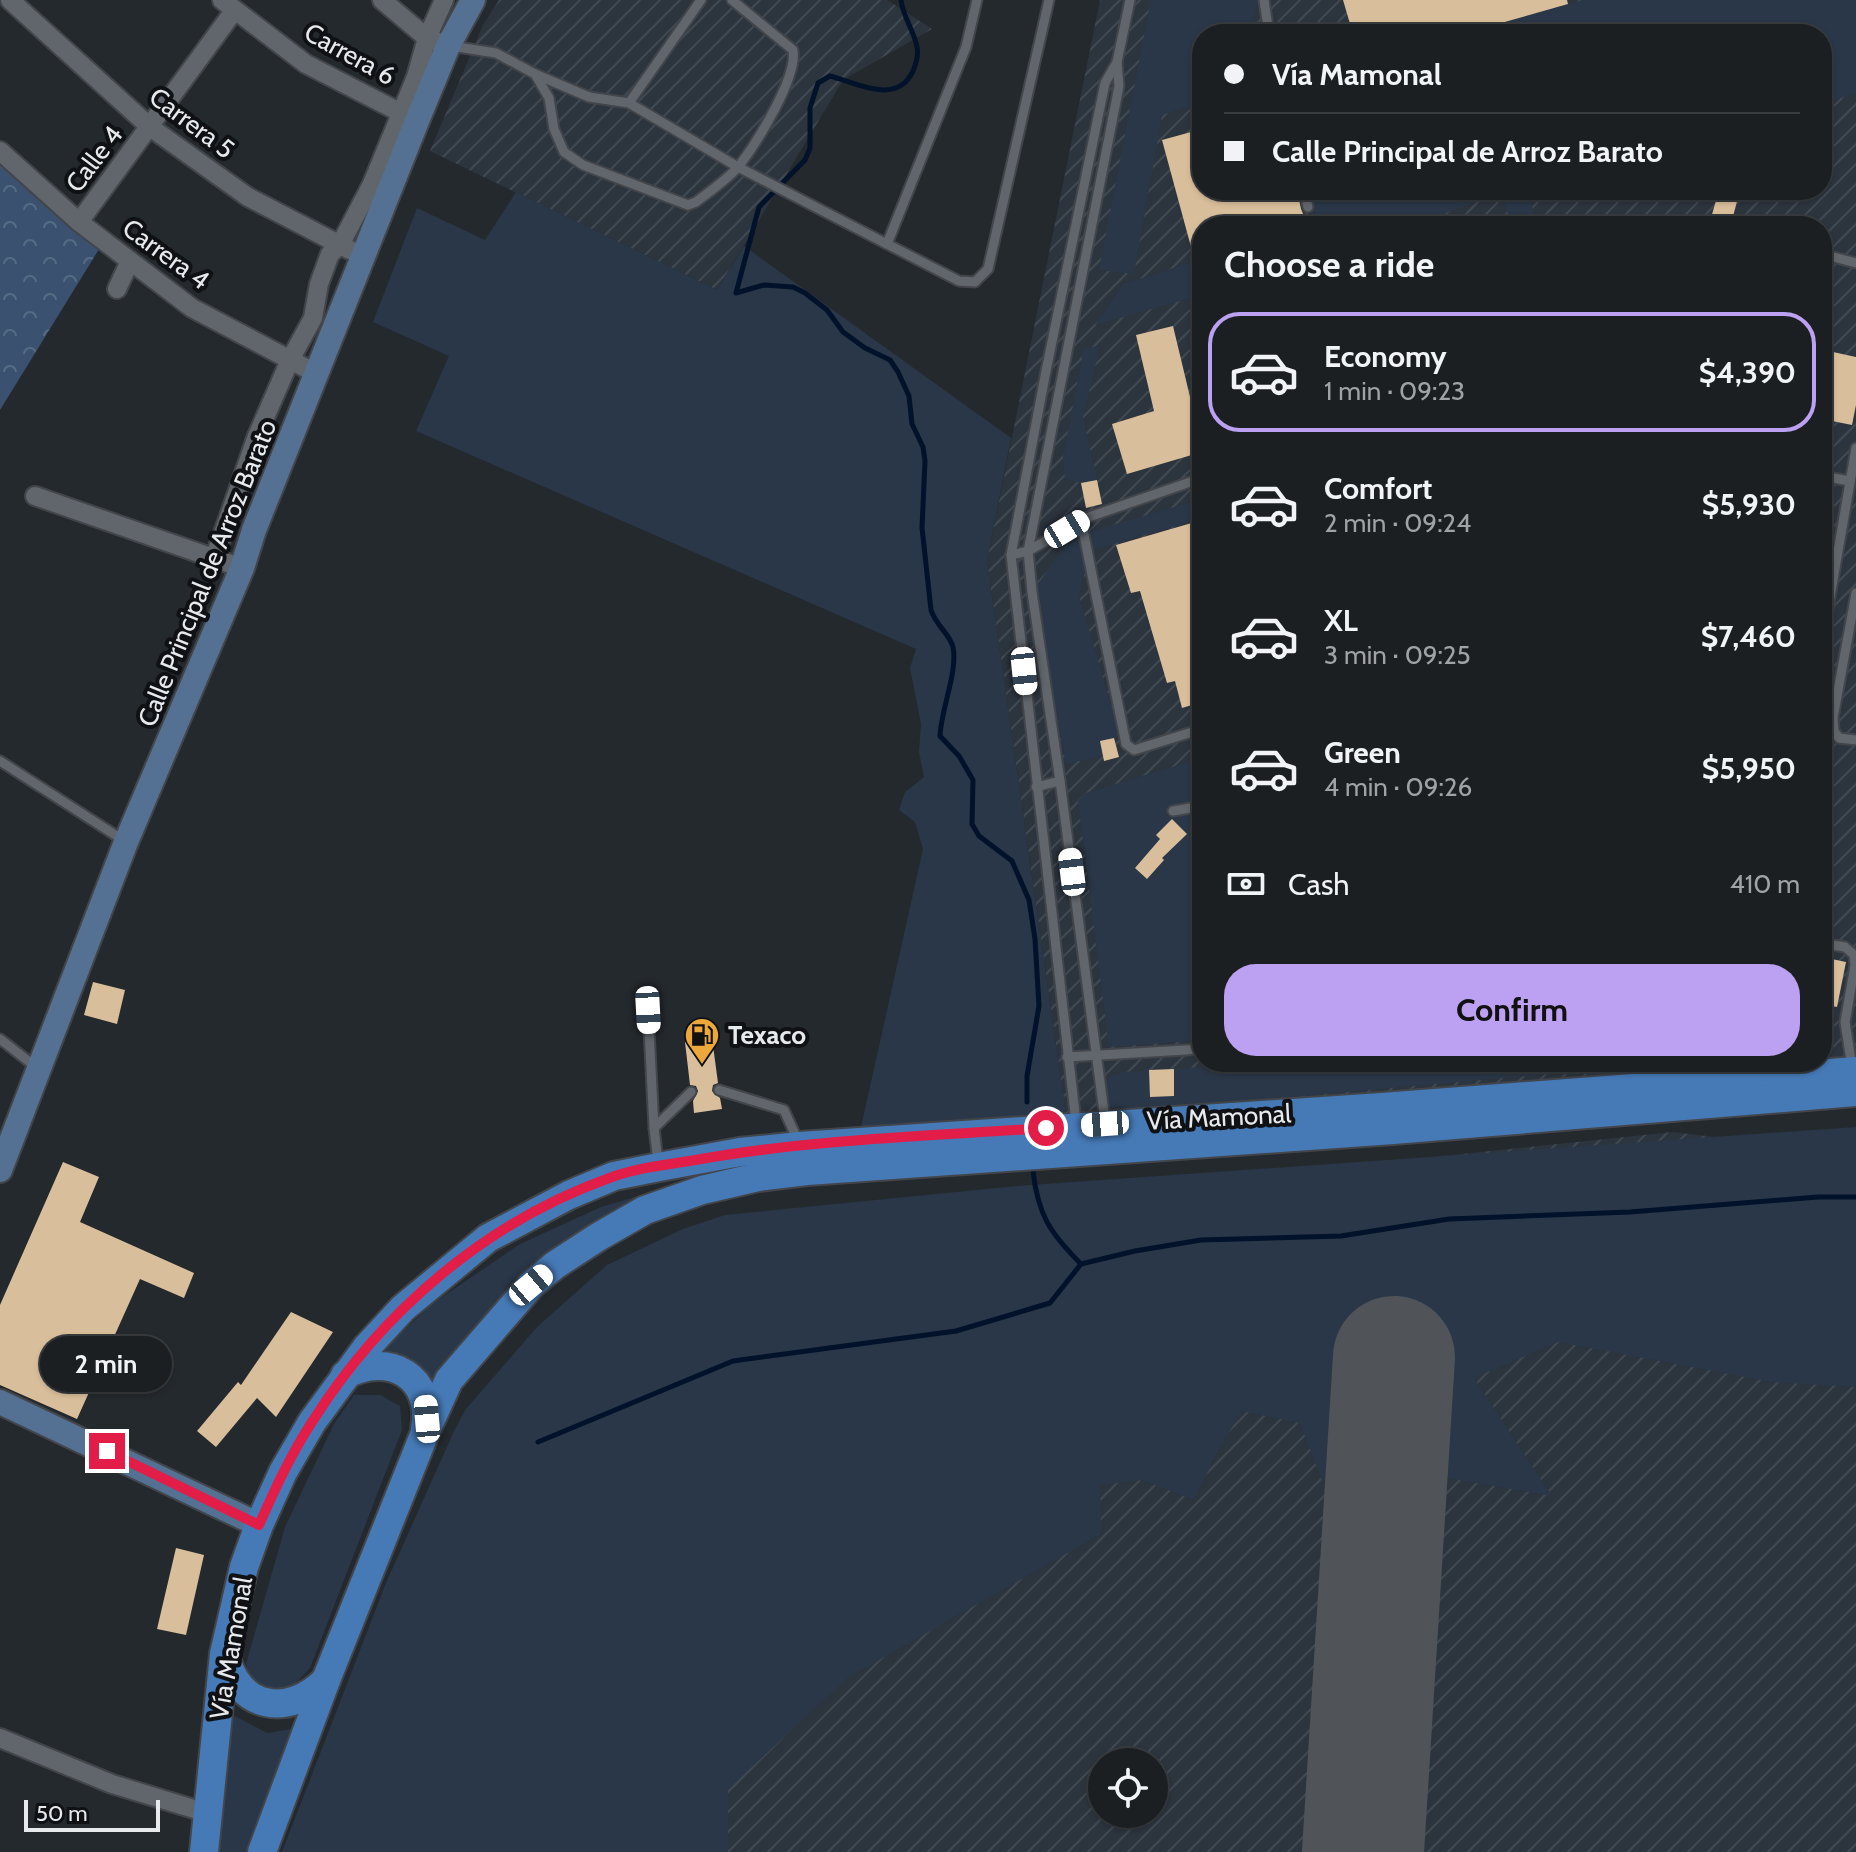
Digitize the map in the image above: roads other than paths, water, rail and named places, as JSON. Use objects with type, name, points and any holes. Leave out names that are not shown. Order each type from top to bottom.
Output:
[{"type":"main road","name":"Vía Mamonal","points":[[204,1852],[224,1654],[244,1567],[259,1525],[290,1459],[345,1375],[403,1308],[488,1238],[569,1195],[614,1176],[740,1152],[800,1146],[1382,1107],[1759,1074],[1855,1078]]},
{"type":"main road","name":"Vía Mamonal","points":[[262,1852],[326,1680],[449,1380],[531,1285],[566,1258],[645,1210],[702,1190],[758,1177],[807,1171],[1377,1131],[1855,1078]]},
{"type":"main road","points":[[345,1375],[360,1367],[376,1364],[393,1367],[407,1375],[419,1387],[425,1402],[427,1419],[424,1435]]},
{"type":"main road","points":[[224,1654],[235,1682],[245,1693],[273,1704],[288,1704],[303,1699],[326,1680]]},
{"type":"street","name":"Carrera 5","points":[[10,0],[150,127],[248,197],[363,257]]},
{"type":"street","points":[[382,0],[437,42],[444,0]]},
{"type":"street","name":"Calle Principal de Arroz Barato","points":[[0,1170],[126,842],[242,568],[254,530],[363,257],[437,42],[473,0]]},
{"type":"street","name":"Calle 4","points":[[79,222],[150,127],[228,6]]},
{"type":"street","name":"Carrera 6","points":[[228,6],[306,64],[409,117]]},
{"type":"street","points":[[214,559],[257,436],[290,360],[313,318],[319,284],[330,254],[340,245],[409,117]]},
{"type":"street","name":"Carrera 4","points":[[0,151],[79,222],[192,308],[317,374]]},
{"type":"street","points":[[117,289],[130,261]]},
{"type":"street","points":[[35,496],[242,568]]},
{"type":"street","points":[[0,1402],[259,1525]]},
{"type":"street","points":[[0,1738],[112,1784],[207,1813]]},
{"type":"lane","points":[[629,103],[701,0]]},
{"type":"lane","points":[[535,74],[549,98],[554,129],[564,152],[583,165],[688,205],[696,202],[738,167],[787,87],[794,59],[793,50],[732,0]]},
{"type":"lane","points":[[887,244],[966,47],[977,0]]},
{"type":"lane","points":[[437,42],[496,53],[589,97],[629,103],[738,167],[959,281],[975,282],[988,269],[1049,0]]},
{"type":"lane","points":[[1105,1124],[1028,551],[1119,86],[1117,62],[1130,0]]},
{"type":"lane","points":[[1264,0],[1268,24]]},
{"type":"lane","points":[[1077,1126],[1011,555],[1105,83],[1117,62]]},
{"type":"lane","points":[[1306,200],[1308,207]]},
{"type":"lane","points":[[1832,257],[1856,263]]},
{"type":"lane","points":[[1046,371],[1062,374]]},
{"type":"lane","points":[[1832,585],[1856,448]]},
{"type":"lane","points":[[1832,478],[1850,481]]},
{"type":"lane","points":[[1011,555],[1028,551],[1081,520],[1192,481]]},
{"type":"lane","points":[[1081,520],[1127,747],[1134,750],[1192,732]]},
{"type":"lane","points":[[1856,593],[1833,718],[1834,731],[1839,738],[1856,740]]},
{"type":"lane","points":[[0,761],[126,842]]},
{"type":"lane","points":[[1036,787],[1060,781]]},
{"type":"lane","points":[[1173,811],[1192,808]]},
{"type":"lane","points":[[1832,946],[1850,950],[1855,965],[1846,988],[1845,1022],[1855,1078]]},
{"type":"lane","points":[[648,1010],[659,1167]]},
{"type":"lane","points":[[0,1039],[39,1069]]},
{"type":"lane","points":[[1067,1057],[1192,1050]]},
{"type":"lane","points":[[719,1090],[784,1110],[800,1146]]},
{"type":"lane","points":[[654,1128],[691,1092]]},
{"type":"waterway","points":[[901,0],[917,47],[913,71],[906,82],[887,90],[864,87],[830,76],[818,83],[810,108],[810,148],[805,160],[759,207],[736,293],[764,285],[793,287],[805,293],[827,310],[843,332],[865,348],[890,360],[909,396],[912,424],[923,447],[925,461],[922,528],[931,610],[951,642],[954,657],[940,736],[959,756],[973,780],[972,824],[979,836],[1012,861],[1029,900],[1039,1006],[1027,1076],[1027,1102]]},
{"type":"waterway","points":[[1033,1171],[1038,1200],[1047,1222],[1081,1264]]},
{"type":"waterway","points":[[538,1442],[733,1361],[956,1331],[1050,1303],[1081,1264],[1135,1251],[1201,1240],[1341,1236],[1449,1219],[1630,1212],[1818,1197],[1856,1197]]},
{"type":"place","name":"Texaco","points":[[702,1066]]}]
